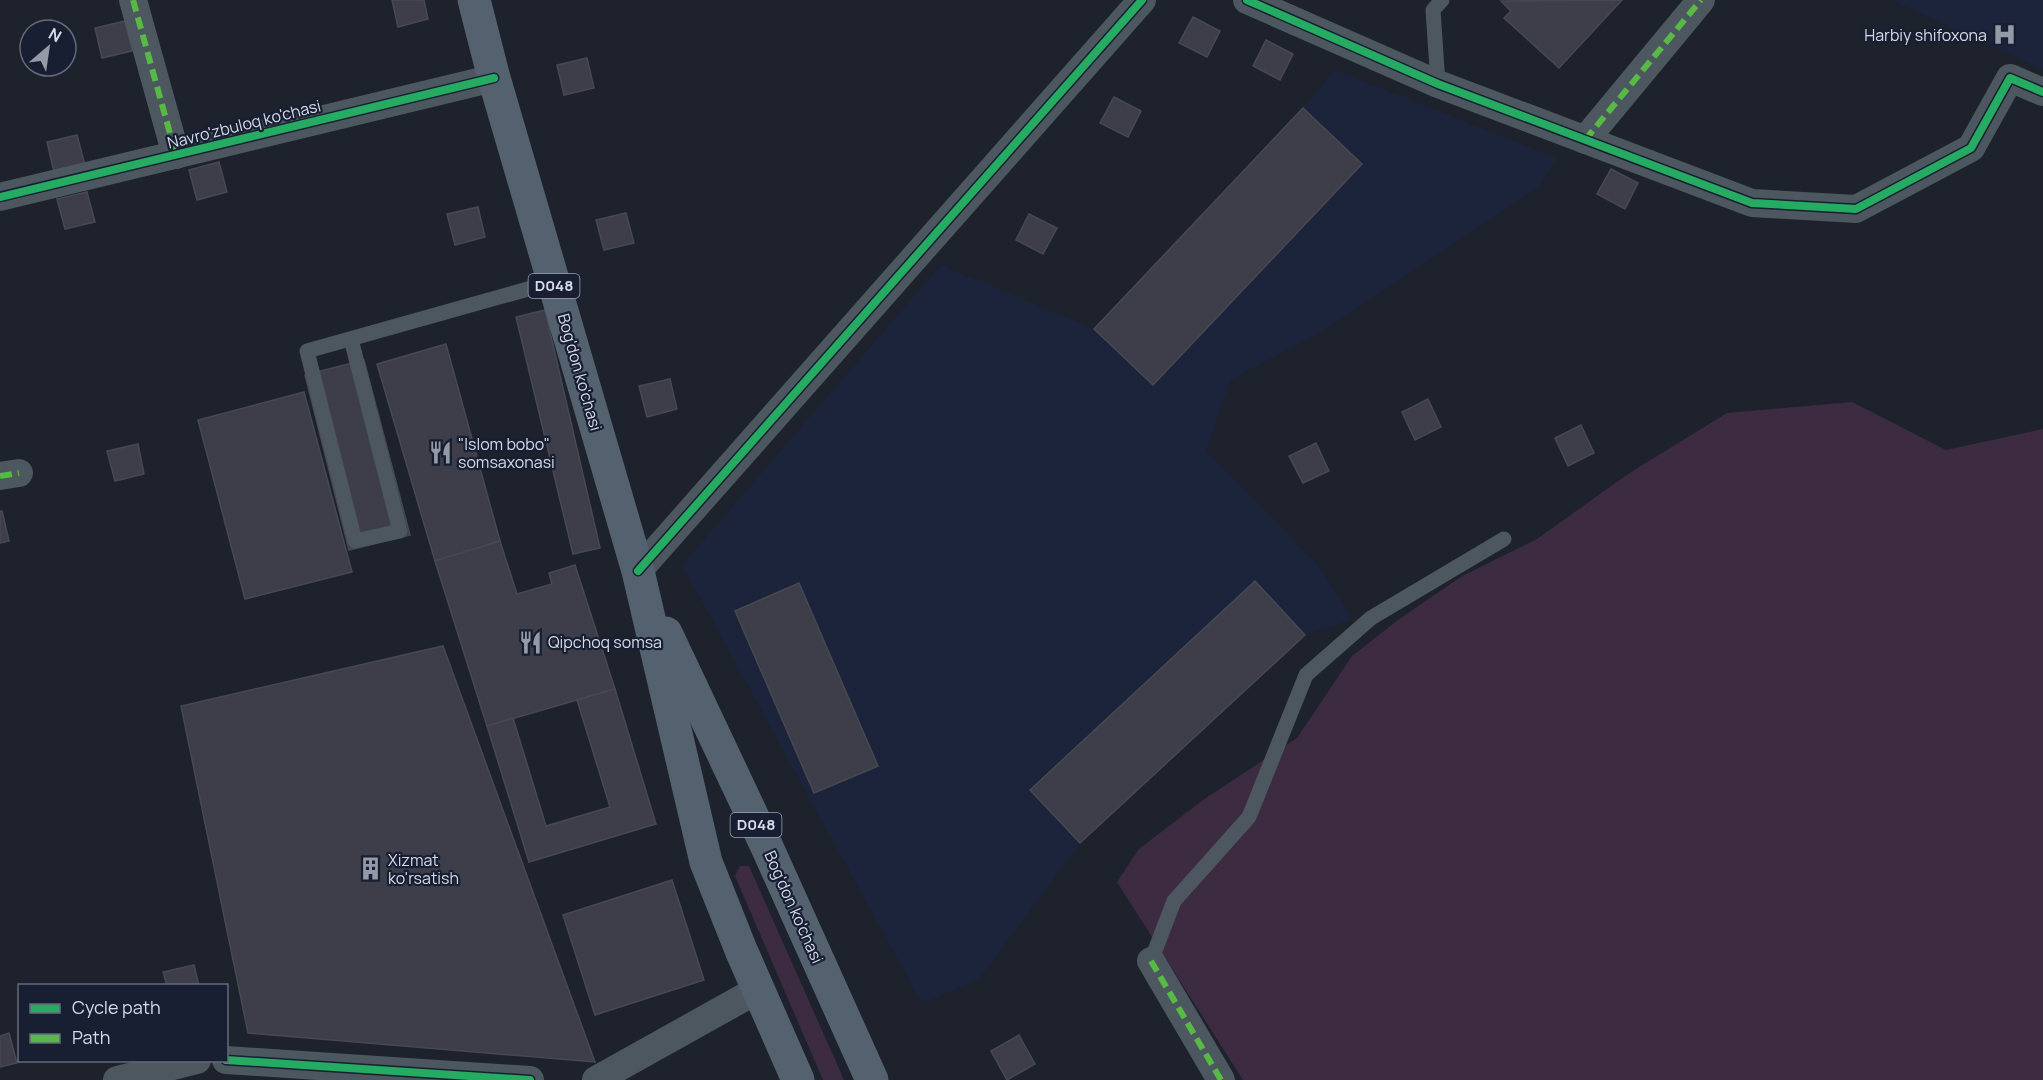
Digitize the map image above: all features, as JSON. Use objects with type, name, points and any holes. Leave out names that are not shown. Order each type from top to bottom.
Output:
[{"type":"main road","name":"Bog'don ko'chasi","points":[[474,0],[494,78],[638,571],[706,862],[798,1080]]},
{"type":"main road","name":"Bog'don ko'chasi","points":[[638,571],[767,847],[872,1080]]},
{"type":"street","name":"Navro'zbuloq ko'chasi","points":[[133,0],[176,155]]},
{"type":"street","points":[[1247,0],[1438,84],[1752,203],[1856,209],[1971,148],[2010,78],[2043,92]]},
{"type":"street","points":[[1585,140],[1701,0]]},
{"type":"street","points":[[638,571],[1134,3]]},
{"type":"street","name":"Navro'zbuloq ko'chasi","points":[[0,197],[494,78]]},
{"type":"street","points":[[1151,961],[1221,1080]]},
{"type":"street","points":[[596,1080],[759,989]]},
{"type":"street","points":[[228,1060],[530,1080]]},
{"type":"street","points":[[117,1080],[189,1062]]},
{"type":"lane","points":[[1438,84],[1433,10],[1442,0]]},
{"type":"lane","points":[[351,339],[400,531],[355,542],[307,351],[553,282]]},
{"type":"lane","points":[[1151,961],[1174,901],[1249,817],[1306,675],[1371,618],[1504,539]]},
{"type":"shaded area","name":"Harbiy shifoxona","points":[[1892,0],[2043,0],[2043,70]]},
{"type":"shaded area","points":[[1335,70],[1557,158],[1540,186],[1322,331],[1231,380],[1206,450],[1319,566],[1352,620],[1304,635],[1080,843],[980,978],[929,1001],[921,1002],[682,565],[941,265],[1094,329],[1303,108]]},
{"type":"shaded area","points":[[1852,402],[1946,450],[2043,429],[2043,1080],[1243,1080],[1117,882],[1139,849],[1203,800],[1297,738],[1352,656],[1398,620],[1462,576],[1537,539],[1628,474],[1727,413]]},
{"type":"shaded area","points":[[740,866],[749,866],[844,1080],[823,1080],[735,876]]},
{"type":"building","points":[[392,0],[424,0],[428,19],[398,27]]},
{"type":"building","points":[[1622,0],[1559,68],[1504,18],[1511,11],[1501,1]]},
{"type":"building","points":[[1193,17],[1220,31],[1207,57],[1179,43]]},
{"type":"building","points":[[125,21],[132,51],[102,58],[95,28]]},
{"type":"building","points":[[1266,40],[1293,54],[1280,80],[1253,66]]},
{"type":"building","points":[[587,58],[594,88],[564,95],[557,65]]},
{"type":"building","points":[[1114,97],[1141,111],[1128,137],[1100,123]]},
{"type":"building","points":[[1303,108],[1362,164],[1153,385],[1094,329]]},
{"type":"building","points":[[77,135],[85,165],[54,172],[47,142]]},
{"type":"building","points":[[219,162],[227,192],[197,200],[189,170]]},
{"type":"building","points":[[1611,169],[1638,183],[1625,209],[1597,194]]},
{"type":"building","points":[[87,192],[95,222],[65,229],[57,199]]},
{"type":"building","points":[[478,207],[485,237],[455,245],[447,214]]},
{"type":"building","points":[[626,213],[634,243],[604,250],[596,220]]},
{"type":"building","points":[[1029,214],[1057,228],[1043,254],[1016,240]]},
{"type":"building","points":[[545,310],[600,548],[573,554],[516,317]]},
{"type":"building","name":"\"Islom bobo\" somsaxonasi","points":[[446,344],[500,541],[435,561],[377,364]]},
{"type":"building","points":[[364,360],[410,535],[349,550],[305,375]]},
{"type":"building","points":[[670,379],[677,409],[647,417],[639,386]]},
{"type":"building","points":[[304,392],[352,572],[245,599],[198,420]]},
{"type":"building","points":[[1428,399],[1441,427],[1415,440],[1402,412]]},
{"type":"building","points":[[1581,425],[1594,453],[1568,466],[1555,438]]},
{"type":"building","points":[[1316,443],[1329,471],[1303,483],[1289,456]]},
{"type":"building","points":[[138,444],[144,474],[115,481],[107,451]]},
{"type":"building","points":[[0,511],[2,511],[9,541],[0,543]]},
{"type":"building","name":"Qipchoq somsa","points":[[500,541],[517,594],[552,584],[549,573],[575,565],[615,689],[487,726],[435,561]]},
{"type":"building","points":[[1255,581],[1305,635],[1080,843],[1030,790]]},
{"type":"building","points":[[799,583],[878,766],[814,793],[735,611]]},
{"type":"building","name":"Xizmat ko'rsatish","points":[[443,646],[595,1062],[248,1033],[181,706]]},
{"type":"building","points":[[615,689],[656,824],[529,862],[487,726],[513,718],[546,826],[610,807],[577,700]]},
{"type":"building","points":[[672,880],[704,980],[595,1015],[563,915]]},
{"type":"building","points":[[194,965],[199,984],[166,984],[163,972]]},
{"type":"building","points":[[9,1033],[17,1063],[0,1067],[0,1036]]},
{"type":"building","points":[[1019,1035],[1035,1064],[1007,1080],[991,1051]]},
{"type":"marked path","points":[[133,0],[176,155]]},
{"type":"marked path","points":[[1585,140],[1701,0]]},
{"type":"marked path","points":[[0,476],[19,473]]},
{"type":"marked path","points":[[1151,961],[1221,1080]]},
{"type":"cycle path","points":[[638,571],[1142,0]]},
{"type":"cycle path","points":[[1247,0],[1438,84],[1752,203],[1856,209],[1971,148],[2010,78],[2043,92]]},
{"type":"cycle path","points":[[0,197],[494,78]]},
{"type":"cycle path","points":[[228,1060],[530,1080]]},
{"type":"place","name":"Harbiy shifoxona","points":[[2005,35]]},
{"type":"place","name":"\"Islom bobo\" somsaxonasi","points":[[440,453]]},
{"type":"place","name":"Qipchoq somsa","points":[[530,642]]},
{"type":"place","name":"Xizmat ko'rsatish","points":[[370,869]]}]
